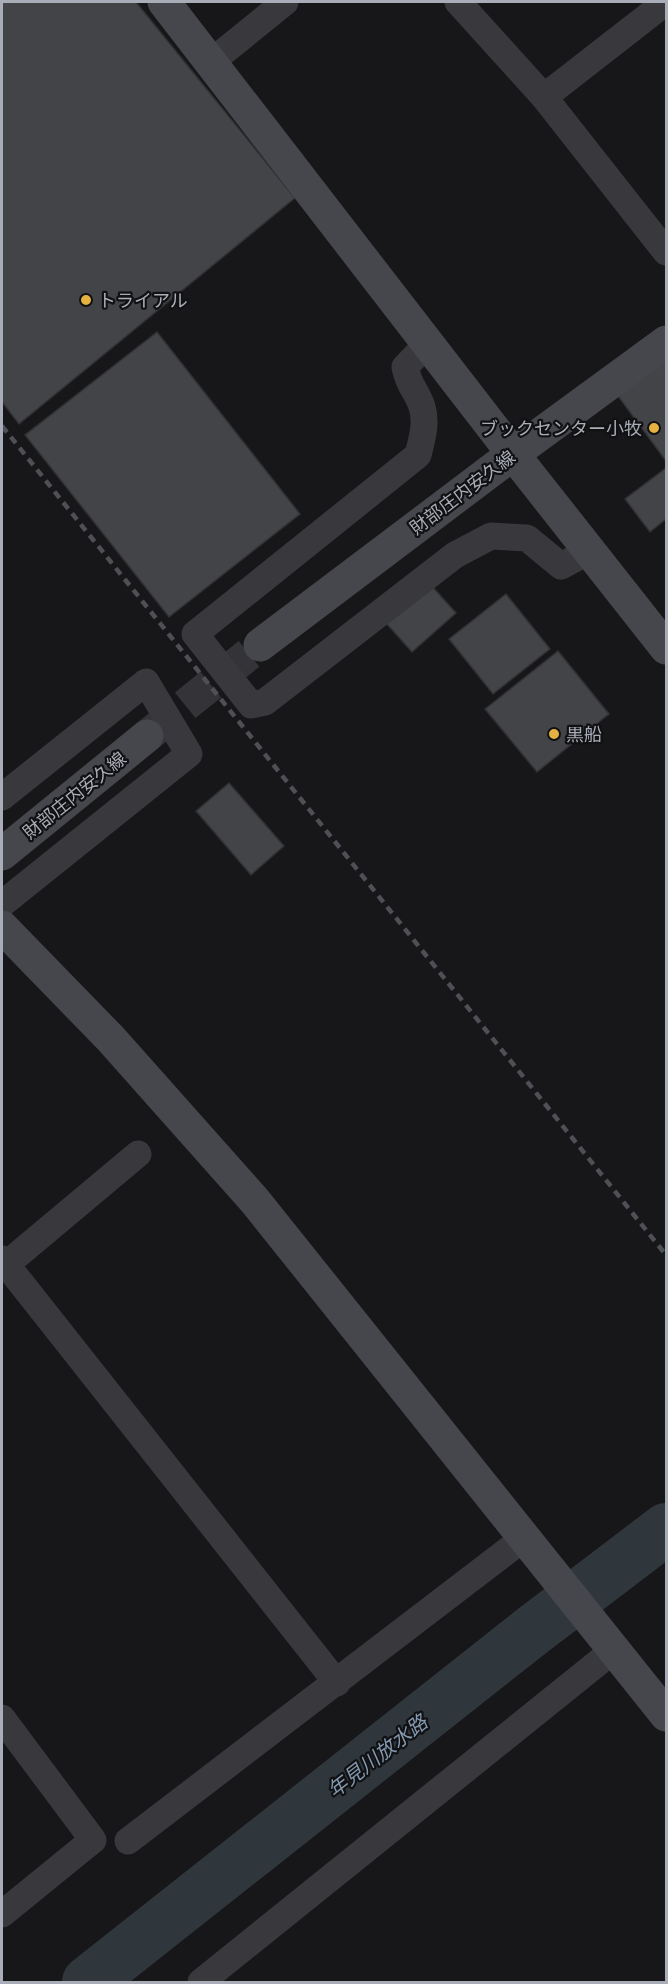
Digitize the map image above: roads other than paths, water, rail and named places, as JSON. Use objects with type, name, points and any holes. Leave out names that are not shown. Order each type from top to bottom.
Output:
[{"type":"street","points":[[164,2],[666,648]]},
{"type":"street","points":[[211,62],[285,2]]},
{"type":"street","points":[[458,2],[544,97],[666,252]]},
{"type":"street","points":[[544,97],[666,2]]},
{"type":"street","name":"財部庄内安久線","points":[[260,645],[666,342]]},
{"type":"street","points":[[428,343],[405,367],[408,384],[422,406],[424,430],[418,454],[195,634],[251,705],[265,702],[455,555],[491,536],[527,538],[561,566],[589,551]]},
{"type":"street","points":[[2,797],[146,682],[189,754],[2,904]]},
{"type":"street","name":"財部庄内安久線","points":[[2,854],[147,736]]},
{"type":"street","points":[[2,927],[111,1039],[255,1200],[666,1715]]},
{"type":"street","points":[[138,1154],[3,1264],[337,1683]]},
{"type":"street","points":[[128,1841],[337,1683],[531,1547]]},
{"type":"street","points":[[201,1983],[615,1649]]},
{"type":"street","points":[[2,1718],[93,1840],[2,1914]]},
{"type":"waterway","name":"年見川放水路","points":[[88,1982],[532,1631],[666,1529]]},
{"type":"tunnel","points":[[147,736],[260,645]]},
{"type":"railway","points":[[2,426],[666,1255]]},
{"type":"place","name":"トライアル","points":[[86,300]]},
{"type":"place","name":"ブックセンター小牧","points":[[654,428]]},
{"type":"place","name":"黒船","points":[[554,734]]}]
